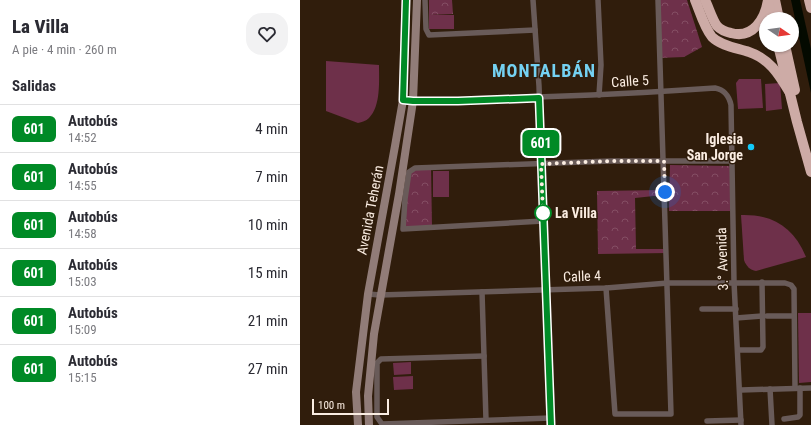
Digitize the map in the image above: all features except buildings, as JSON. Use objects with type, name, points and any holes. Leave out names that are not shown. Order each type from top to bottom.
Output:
[{"type":"highway","points":[[695,0],[707,30],[713,38],[734,48],[758,56],[768,62],[775,69],[790,93]]},
{"type":"highway","points":[[705,0],[717,26],[725,31],[741,34],[749,32],[762,20],[770,0]]},
{"type":"highway","points":[[770,0],[771,12]]},
{"type":"highway","points":[[770,0],[776,12]]},
{"type":"highway","points":[[809,0],[811,8]]},
{"type":"highway","points":[[780,52],[811,172]]},
{"type":"highway","points":[[787,52],[811,160]]},
{"type":"main road","name":"Avenida Teherán","points":[[358,425],[356,392],[368,294],[396,146],[403,100],[406,0]]},
{"type":"main road","name":"Avenida Teherán","points":[[369,425],[368,396],[370,364],[380,295],[399,194],[413,101],[417,0]]},
{"type":"street","points":[[425,0],[426,29],[429,35],[535,30]]},
{"type":"street","points":[[533,0],[539,98],[551,425]]},
{"type":"street","points":[[598,0],[600,65],[599,95]]},
{"type":"street","points":[[606,288],[615,414],[672,414],[658,0]]},
{"type":"street","name":"Calle 5","points":[[403,100],[539,98],[715,88],[726,93]]},
{"type":"street","name":"3.° Avenida","points":[[726,93],[731,105],[734,282],[741,423]]},
{"type":"street","points":[[544,221],[403,228],[409,172],[415,168],[611,161],[732,162]]},
{"type":"street","points":[[738,350],[762,349],[765,316],[762,282]]},
{"type":"street","name":"Calle 4","points":[[368,294],[380,295],[606,288],[668,283],[785,283],[791,284],[794,289],[794,316]]},
{"type":"street","points":[[482,292],[486,420]]},
{"type":"street","points":[[702,309],[736,309]]},
{"type":"street","points":[[736,318],[794,316],[800,415],[798,417],[784,419]]},
{"type":"street","points":[[484,356],[381,359],[377,363],[377,417],[382,424],[551,418]]},
{"type":"street","points":[[740,390],[811,388]]},
{"type":"street","points":[[770,389],[772,425]]},
{"type":"street","points":[[707,421],[741,423]]},
{"type":"green space","points":[[429,0],[452,0],[453,14],[429,15]]},
{"type":"green space","points":[[658,0],[687,0],[702,47],[684,57],[659,58]]},
{"type":"green space","points":[[429,15],[454,15],[454,29],[429,29]]},
{"type":"green space","points":[[326,61],[379,65],[379,86],[376,107],[368,119],[358,123],[326,111]]},
{"type":"green space","points":[[739,79],[761,79],[763,108],[738,109],[736,83]]},
{"type":"green space","points":[[780,83],[782,109],[766,111],[765,84]]},
{"type":"green space","points":[[670,165],[730,166],[730,211],[669,211]]},
{"type":"green space","points":[[431,167],[432,227],[403,229],[409,172],[415,168]]},
{"type":"green space","points":[[433,171],[449,171],[449,197],[433,197]]},
{"type":"green space","points":[[663,190],[663,195],[635,198],[636,249],[667,249],[667,253],[598,254],[597,191]]},
{"type":"green space","points":[[741,215],[763,217],[781,225],[795,238],[806,257],[756,271],[750,269],[744,260]]},
{"type":"green space","points":[[798,313],[811,313],[811,382],[799,383]]},
{"type":"green space","points":[[411,362],[411,374],[394,375],[393,363]]},
{"type":"green space","points":[[413,376],[413,389],[394,390],[393,377]]},
{"type":"shaded area","points":[[791,0],[800,0],[811,49],[811,93],[799,37],[799,12],[794,12]]},
{"type":"bus line","name":"601","points":[[406,0],[403,100],[458,101],[539,98],[551,425]]},
{"type":"place","name":"Iglesia San Jorge","points":[[751,147]]},
{"type":"place","name":"La Villa","points":[[543,213]]},
{"type":"district","name":"MONTALBÁN","points":[[544,70]]},
{"type":"route","points":[[543,213],[541,164],[611,161],[664,161],[665,192]]}]
